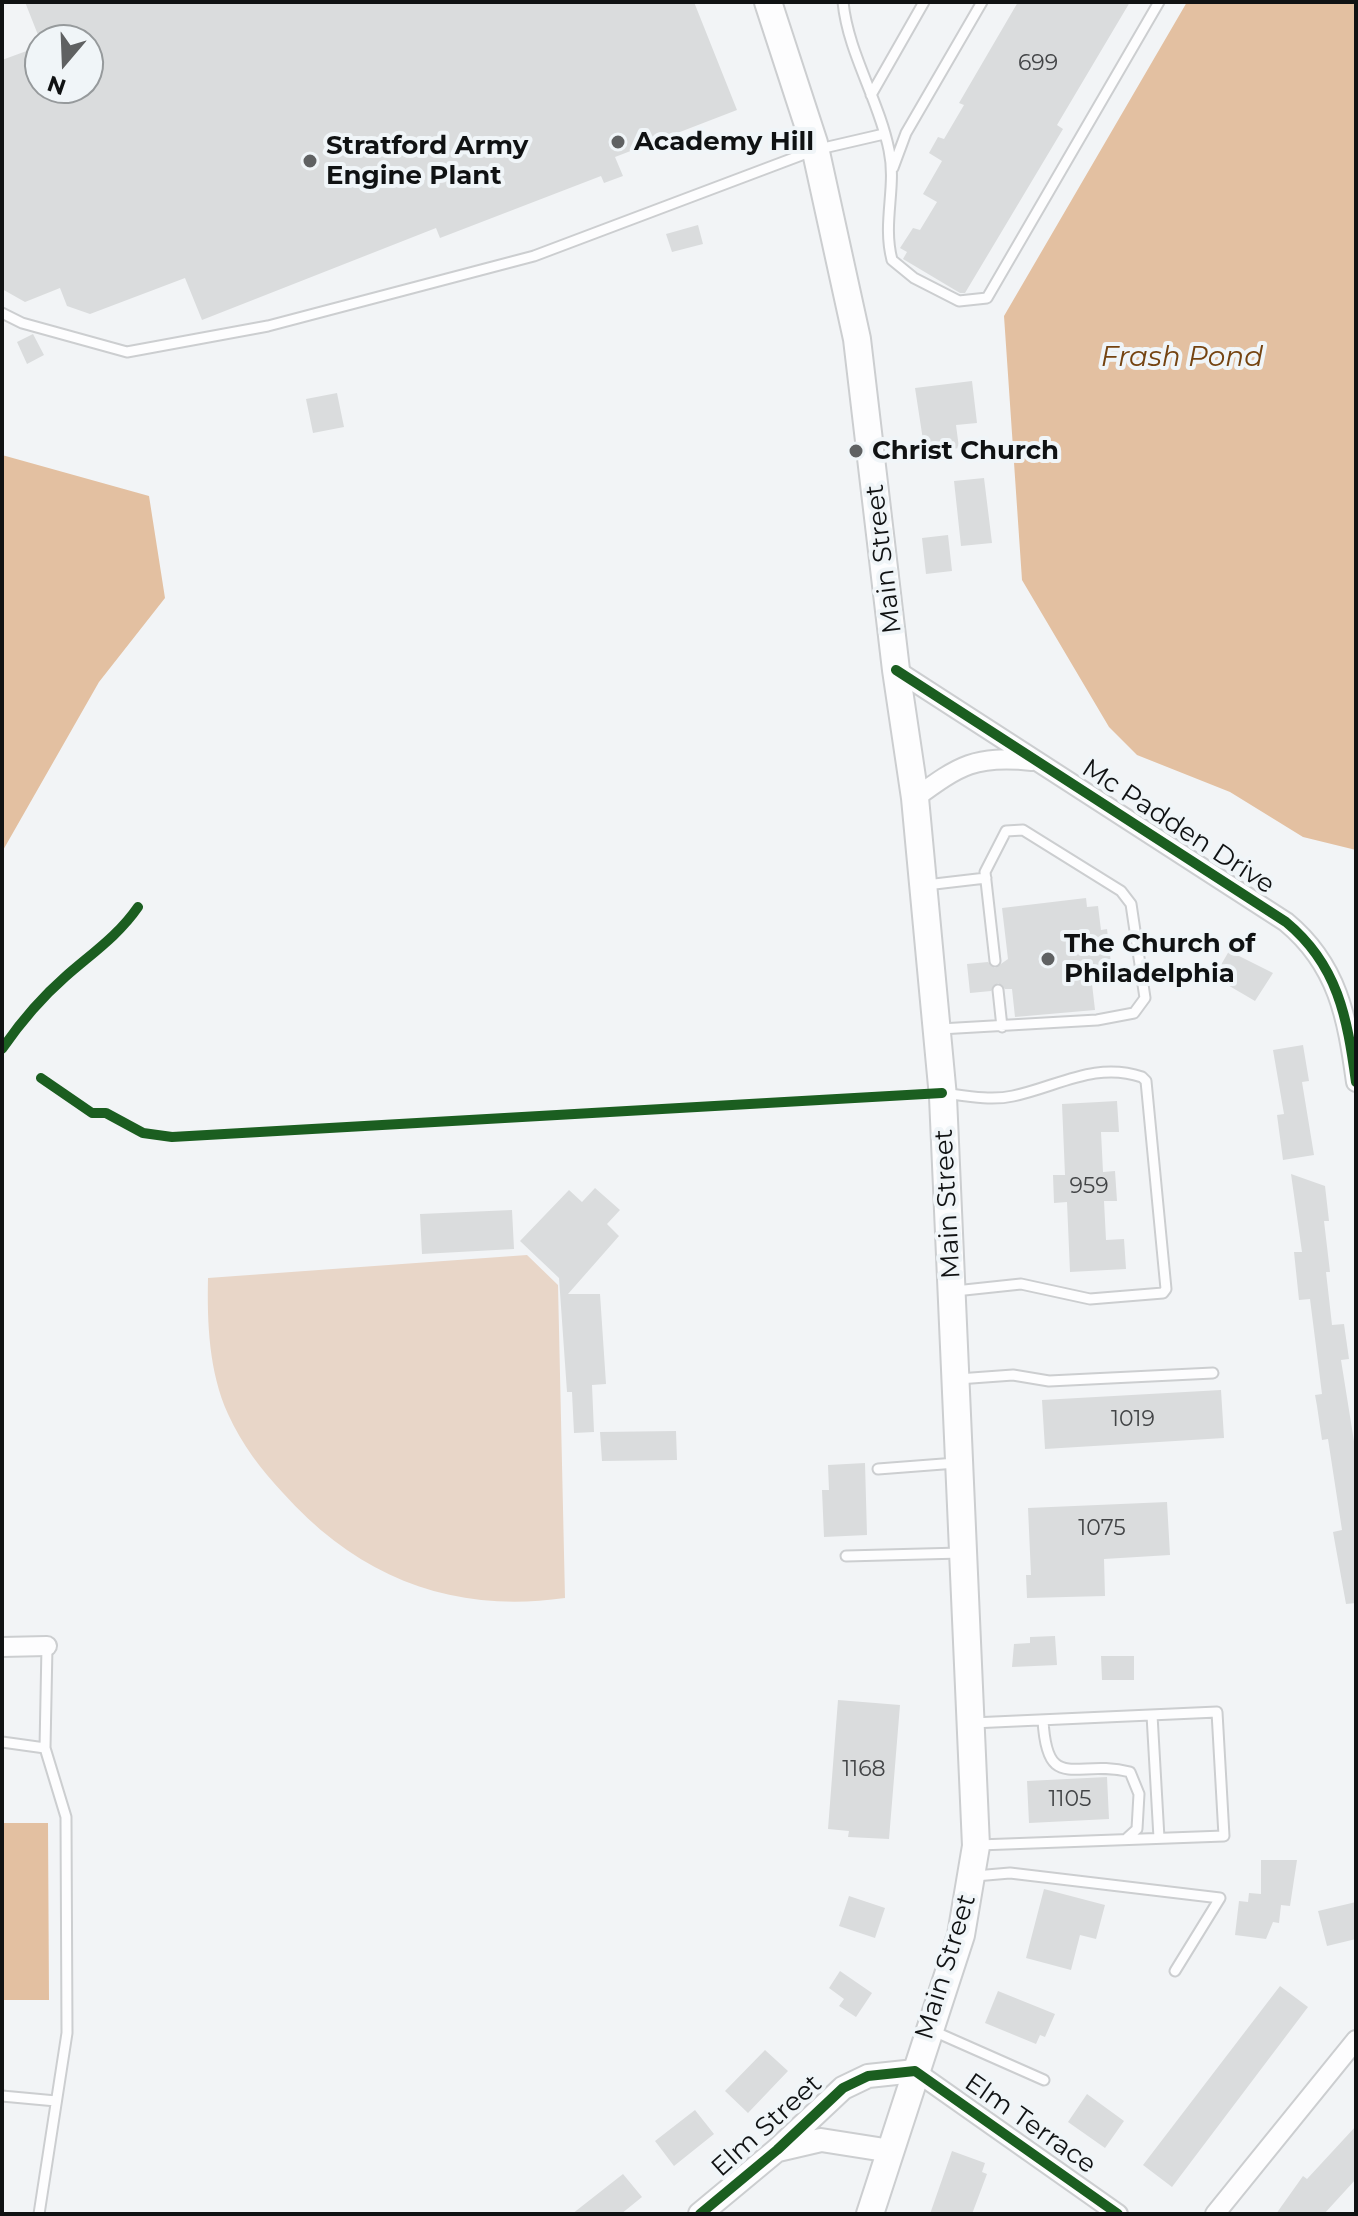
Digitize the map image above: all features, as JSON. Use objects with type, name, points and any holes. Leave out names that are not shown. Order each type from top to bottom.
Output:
[{"type":"main road","name":"Main Street","points":[[768,2],[815,150],[857,339],[896,670],[915,798],[937,1029],[960,1463],[961,1553],[976,1846],[961,1935],[928,2028],[870,2214]]},
{"type":"street","name":"Mc Padden Drive","points":[[896,670],[1286,922],[1310,942],[1331,975],[1353,1031],[1356,1082]]},
{"type":"street","name":"Mc Padden Drive","points":[[915,798],[942,778],[984,758],[1035,762]]},
{"type":"street","points":[[2,1647],[47,1646]]},
{"type":"street","points":[[1215,2214],[1356,2040]]},
{"type":"street","name":"Elm Street","points":[[700,2214],[777,2150],[834,2095],[853,2082],[868,2076],[915,2071]]},
{"type":"street","name":"Elm Terrace","points":[[915,2071],[1118,2214]]},
{"type":"street","name":"Elm Street","points":[[777,2150],[821,2140],[891,2151]]},
{"type":"lane","points":[[843,2],[884,134],[892,173]]},
{"type":"lane","points":[[871,95],[924,2]]},
{"type":"lane","points":[[982,2],[906,133],[892,173],[886,220],[892,260],[914,278],[959,301],[987,298],[1159,2]]},
{"type":"lane","points":[[2,313],[22,323],[127,352],[268,326],[534,256],[815,150],[884,134]]},
{"type":"lane","points":[[937,1029],[1097,1020],[1134,1013],[1145,998],[1131,904],[1121,891],[1023,830],[1006,831],[985,872],[995,961]]},
{"type":"lane","points":[[923,886],[986,878]]},
{"type":"lane","points":[[998,990],[1002,1027]]},
{"type":"lane","points":[[942,1093],[1012,1097],[1085,1074],[1104,1072],[1142,1077],[1146,1081],[1166,1289],[1163,1293],[1105,1299],[1074,1296],[1021,1284],[952,1292]]},
{"type":"lane","points":[[956,1379],[1013,1375],[1049,1381],[1213,1373]]},
{"type":"lane","points":[[878,1469],[960,1463]]},
{"type":"lane","points":[[846,1556],[961,1553]]},
{"type":"lane","points":[[39,2214],[67,2033],[66,1817],[45,1748],[47,1646]]},
{"type":"lane","points":[[969,1723],[1217,1712],[1224,1836],[976,1846]]},
{"type":"lane","points":[[1152,1715],[1159,1838]]},
{"type":"lane","points":[[1043,1720],[1046,1756],[1051,1763],[1064,1768],[1115,1768],[1130,1772],[1136,1781],[1139,1817],[1137,1829],[1126,1839]]},
{"type":"lane","points":[[2,1742],[45,1748]]},
{"type":"lane","points":[[972,1876],[1010,1873],[1220,1898],[1175,1971]]},
{"type":"lane","points":[[928,2028],[1044,2080]]},
{"type":"lane","points":[[2,2096],[56,2101]]},
{"type":"shaded area","points":[[527,1255],[558,1285],[565,1598],[524,1602],[447,1594],[376,1568],[343,1548],[312,1523],[260,1466],[233,1425],[217,1381],[209,1330],[208,1278]]},
{"type":"water","name":"Frash Pond","points":[[1187,2],[1356,2],[1356,850],[1303,837],[1230,792],[1137,755],[1109,727],[1022,580],[1004,316]]},
{"type":"water","points":[[2,455],[149,496],[165,598],[99,682],[2,852]]},
{"type":"water","points":[[2,1823],[48,1823],[49,2000],[2,2000]]},
{"type":"building","name":"Stratford Army Engine Plant","points":[[25,2],[694,2],[737,110],[615,157],[623,176],[604,183],[601,176],[440,238],[436,228],[202,320],[185,278],[90,314],[67,306],[60,288],[25,302],[2,289],[2,60],[24,52],[24,104],[104,104],[104,24],[34,24]]},
{"type":"building","points":[[1018,2],[1130,2],[1057,125],[1063,129],[965,293],[960,293],[903,259],[907,252],[900,248],[913,228],[920,230],[937,202],[923,194],[942,161],[929,153],[938,137],[944,139],[964,105],[959,103]]},
{"type":"building","points":[[698,225],[703,244],[672,252],[666,234]]},
{"type":"building","points":[[33,334],[44,355],[27,364],[17,342]]},
{"type":"building","points":[[972,381],[977,423],[956,425],[959,448],[925,453],[915,388]]},
{"type":"building","points":[[337,393],[344,427],[313,433],[306,399]]},
{"type":"building","points":[[984,478],[992,543],[961,546],[954,481]]},
{"type":"building","points":[[948,535],[952,571],[926,574],[922,538]]},
{"type":"building","points":[[1086,898],[1087,907],[1098,906],[1101,930],[1107,929],[1112,972],[1091,975],[1095,1010],[1015,1017],[1012,989],[1005,989],[998,983],[991,991],[970,993],[967,964],[988,962],[995,968],[1008,959],[1002,908]]},
{"type":"building","points":[[1229,951],[1273,973],[1255,1001],[1214,977]]},
{"type":"building","points":[[1303,1045],[1309,1081],[1302,1082],[1314,1155],[1283,1160],[1277,1115],[1284,1114],[1273,1050]]},
{"type":"building","points":[[1117,1101],[1119,1132],[1101,1132],[1103,1172],[1115,1171],[1117,1201],[1104,1201],[1106,1240],[1124,1239],[1126,1269],[1070,1272],[1067,1202],[1054,1203],[1053,1175],[1065,1175],[1062,1104]]},
{"type":"building","points":[[1291,1174],[1325,1186],[1329,1221],[1324,1221],[1330,1272],[1326,1272],[1332,1325],[1344,1324],[1349,1359],[1341,1360],[1356,1454],[1356,1603],[1346,1604],[1333,1532],[1342,1530],[1328,1439],[1322,1440],[1315,1395],[1322,1394],[1310,1299],[1299,1300],[1294,1252],[1302,1252]]},
{"type":"building","points":[[595,1188],[620,1210],[607,1224],[619,1236],[568,1294],[600,1294],[606,1384],[592,1385],[594,1432],[574,1433],[572,1392],[567,1392],[559,1278],[520,1241],[569,1190],[582,1202]]},
{"type":"building","points":[[512,1210],[514,1249],[422,1254],[420,1214]]},
{"type":"building","points":[[1221,1390],[1224,1438],[1045,1449],[1042,1400]]},
{"type":"building","points":[[676,1431],[677,1460],[602,1461],[600,1432]]},
{"type":"building","points":[[865,1463],[867,1535],[824,1537],[822,1490],[829,1490],[828,1465]]},
{"type":"building","points":[[1167,1502],[1170,1555],[1104,1559],[1105,1596],[1027,1598],[1026,1575],[1031,1575],[1028,1508]]},
{"type":"building","points":[[1055,1636],[1057,1665],[1012,1667],[1014,1644],[1030,1643],[1030,1637]]},
{"type":"building","points":[[1101,1656],[1134,1656],[1134,1680],[1102,1680]]},
{"type":"building","points":[[838,1700],[900,1705],[889,1839],[848,1837],[849,1831],[828,1829]]},
{"type":"building","points":[[1107,1777],[1109,1819],[1029,1823],[1027,1781]]},
{"type":"building","points":[[1261,1860],[1297,1860],[1290,1906],[1281,1905],[1279,1923],[1273,1922],[1266,1939],[1235,1935],[1239,1901],[1248,1902],[1249,1893],[1261,1894]]},
{"type":"building","points":[[1044,1889],[1105,1905],[1096,1939],[1080,1935],[1071,1970],[1026,1958]]},
{"type":"building","points":[[849,1896],[885,1908],[875,1938],[839,1926]]},
{"type":"building","points":[[1356,1902],[1356,1939],[1327,1946],[1318,1911]]},
{"type":"building","points":[[840,1971],[872,1993],[856,2017],[839,2006],[844,1999],[829,1988]]},
{"type":"building","points":[[1280,1986],[1308,2007],[1172,2187],[1143,2165]]},
{"type":"building","points":[[998,1991],[1055,2014],[1045,2037],[1040,2035],[1036,2044],[985,2023]]},
{"type":"building","points":[[765,2050],[788,2071],[748,2113],[725,2091]]},
{"type":"building","points":[[1087,2094],[1124,2121],[1105,2148],[1068,2122]]},
{"type":"building","points":[[695,2110],[714,2134],[674,2166],[655,2141]]},
{"type":"building","points":[[1356,2126],[1356,2179],[1324,2214],[1276,2214],[1303,2176],[1307,2179]]},
{"type":"building","points":[[952,2151],[985,2163],[982,2172],[987,2174],[972,2214],[930,2214]]},
{"type":"building","points":[[623,2174],[642,2197],[621,2214],[572,2214]]},
{"type":"cycle path","points":[[896,670],[1286,922],[1304,939],[1329,974],[1344,1014],[1356,1082]]},
{"type":"cycle path","points":[[2,1049],[48,993],[113,936],[138,907]]},
{"type":"cycle path","points":[[41,1078],[92,1113],[106,1113],[143,1133],[172,1137],[942,1093]]},
{"type":"cycle path","points":[[700,2214],[777,2150],[843,2088],[868,2076],[915,2071],[1118,2214]]},
{"type":"place","name":"Academy Hill","points":[[618,142]]},
{"type":"place","name":"Stratford Army Engine Plant","points":[[310,161]]},
{"type":"place","name":"Christ Church","points":[[856,451]]},
{"type":"place","name":"The Church of Philadelphia","points":[[1048,959]]}]
